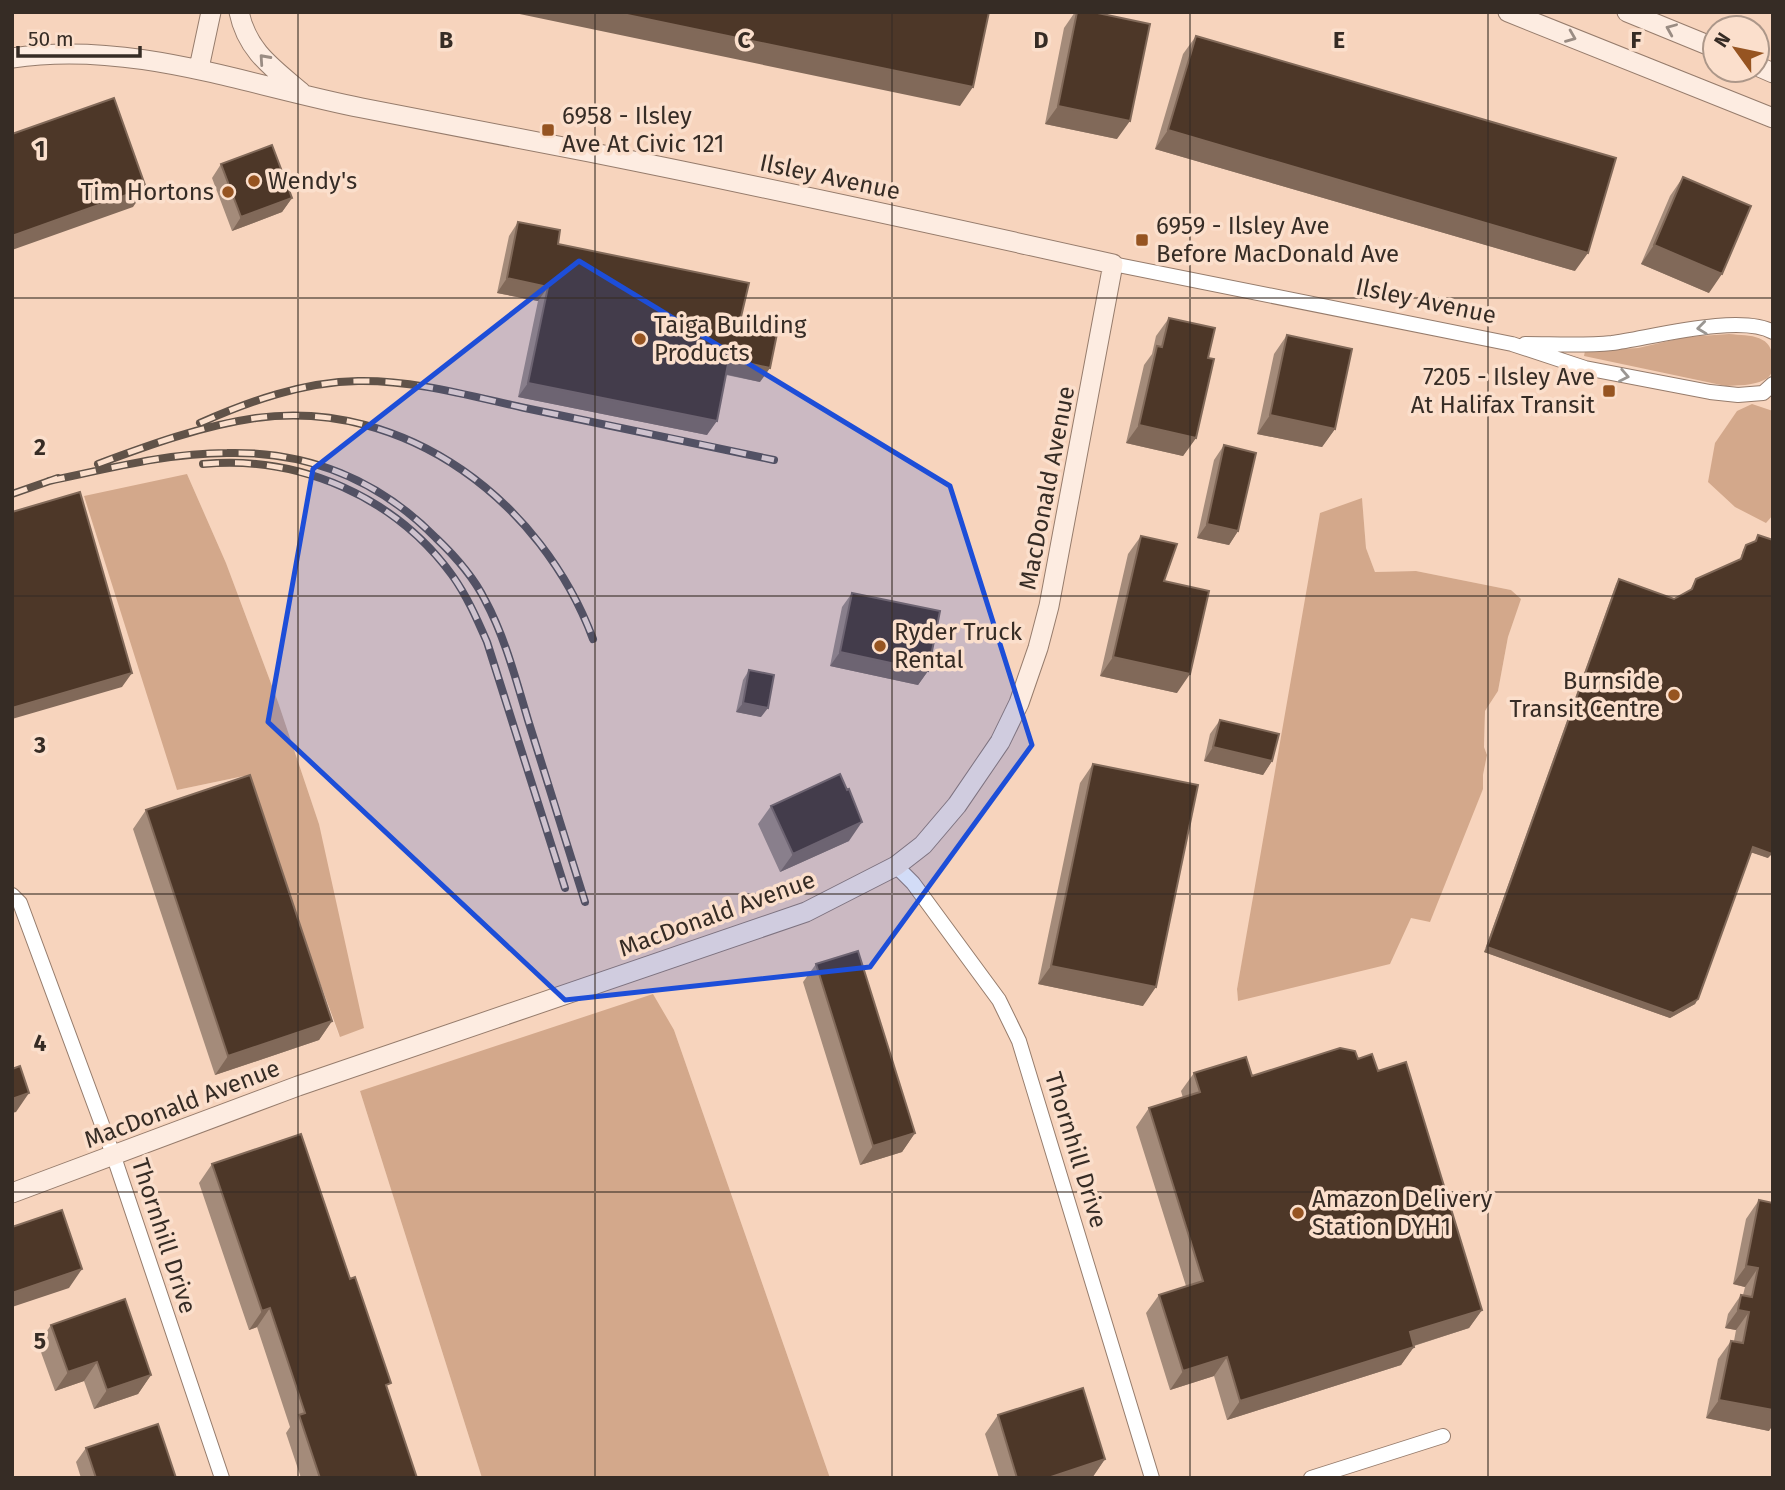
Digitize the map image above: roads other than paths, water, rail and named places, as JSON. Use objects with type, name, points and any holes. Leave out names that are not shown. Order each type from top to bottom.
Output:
[{"type":"street","points":[[199,68],[211,12]]},
{"type":"street","points":[[239,12],[242,24],[261,58],[304,95]]},
{"type":"street","points":[[1508,12],[1773,118]]},
{"type":"street","points":[[1627,12],[1701,42]]},
{"type":"street","name":"Ilsley Avenue","points":[[12,58],[60,53],[110,55],[199,68],[304,95],[758,187],[1113,264],[1512,344],[1585,368],[1738,395],[1763,393],[1773,384]]},
{"type":"street","name":"MacDonald Avenue","points":[[12,1193],[298,1086],[806,912],[896,866],[923,845],[974,783],[1000,742],[1019,702],[1038,648],[1049,606],[1113,264]]},
{"type":"street","name":"Ilsley Avenue","points":[[1512,344],[1610,343],[1724,326],[1758,327],[1773,332]]},
{"type":"street","name":"Thornhill Drive","points":[[896,866],[999,1000],[1019,1041],[1152,1478]]},
{"type":"street","name":"Thornhill Drive","points":[[12,895],[20,903],[114,1157],[222,1478]]},
{"type":"street","points":[[1311,1478],[1443,1436]]},
{"type":"railway","points":[[200,423],[257,400],[297,389],[337,382],[379,381],[442,390],[774,460]]},
{"type":"railway","points":[[98,464],[195,431],[256,418],[311,416],[365,425],[415,443],[462,470],[504,504],[540,544],[570,589],[593,639]]},
{"type":"railway","points":[[49,481],[137,462],[182,456],[257,454],[286,457],[340,473],[391,500],[414,518],[463,567],[492,614],[509,659],[585,902]]},
{"type":"railway","points":[[203,464],[239,463],[275,467],[342,487],[374,503],[403,523],[429,547],[457,583],[487,642],[565,888]]},
{"type":"railway","points":[[12,494],[58,478]]},
{"type":"place","name":"6958 - Ilsley Ave At Civic 121","points":[[548,130]]},
{"type":"place","name":"Wendy's","points":[[254,181]]},
{"type":"place","name":"Tim Hortons","points":[[228,192]]},
{"type":"place","name":"6959 - Ilsley Ave Before MacDonald Ave","points":[[1142,240]]},
{"type":"place","name":"Taiga Building Products","points":[[640,339]]},
{"type":"place","name":"7205 - Ilsley Ave At Halifax Transit","points":[[1609,391]]},
{"type":"place","name":"Ryder Truck Rental","points":[[880,646]]},
{"type":"place","name":"Burnside Transit Centre","points":[[1674,695]]},
{"type":"place","name":"Amazon Delivery Station DYH1","points":[[1298,1213]]}]
